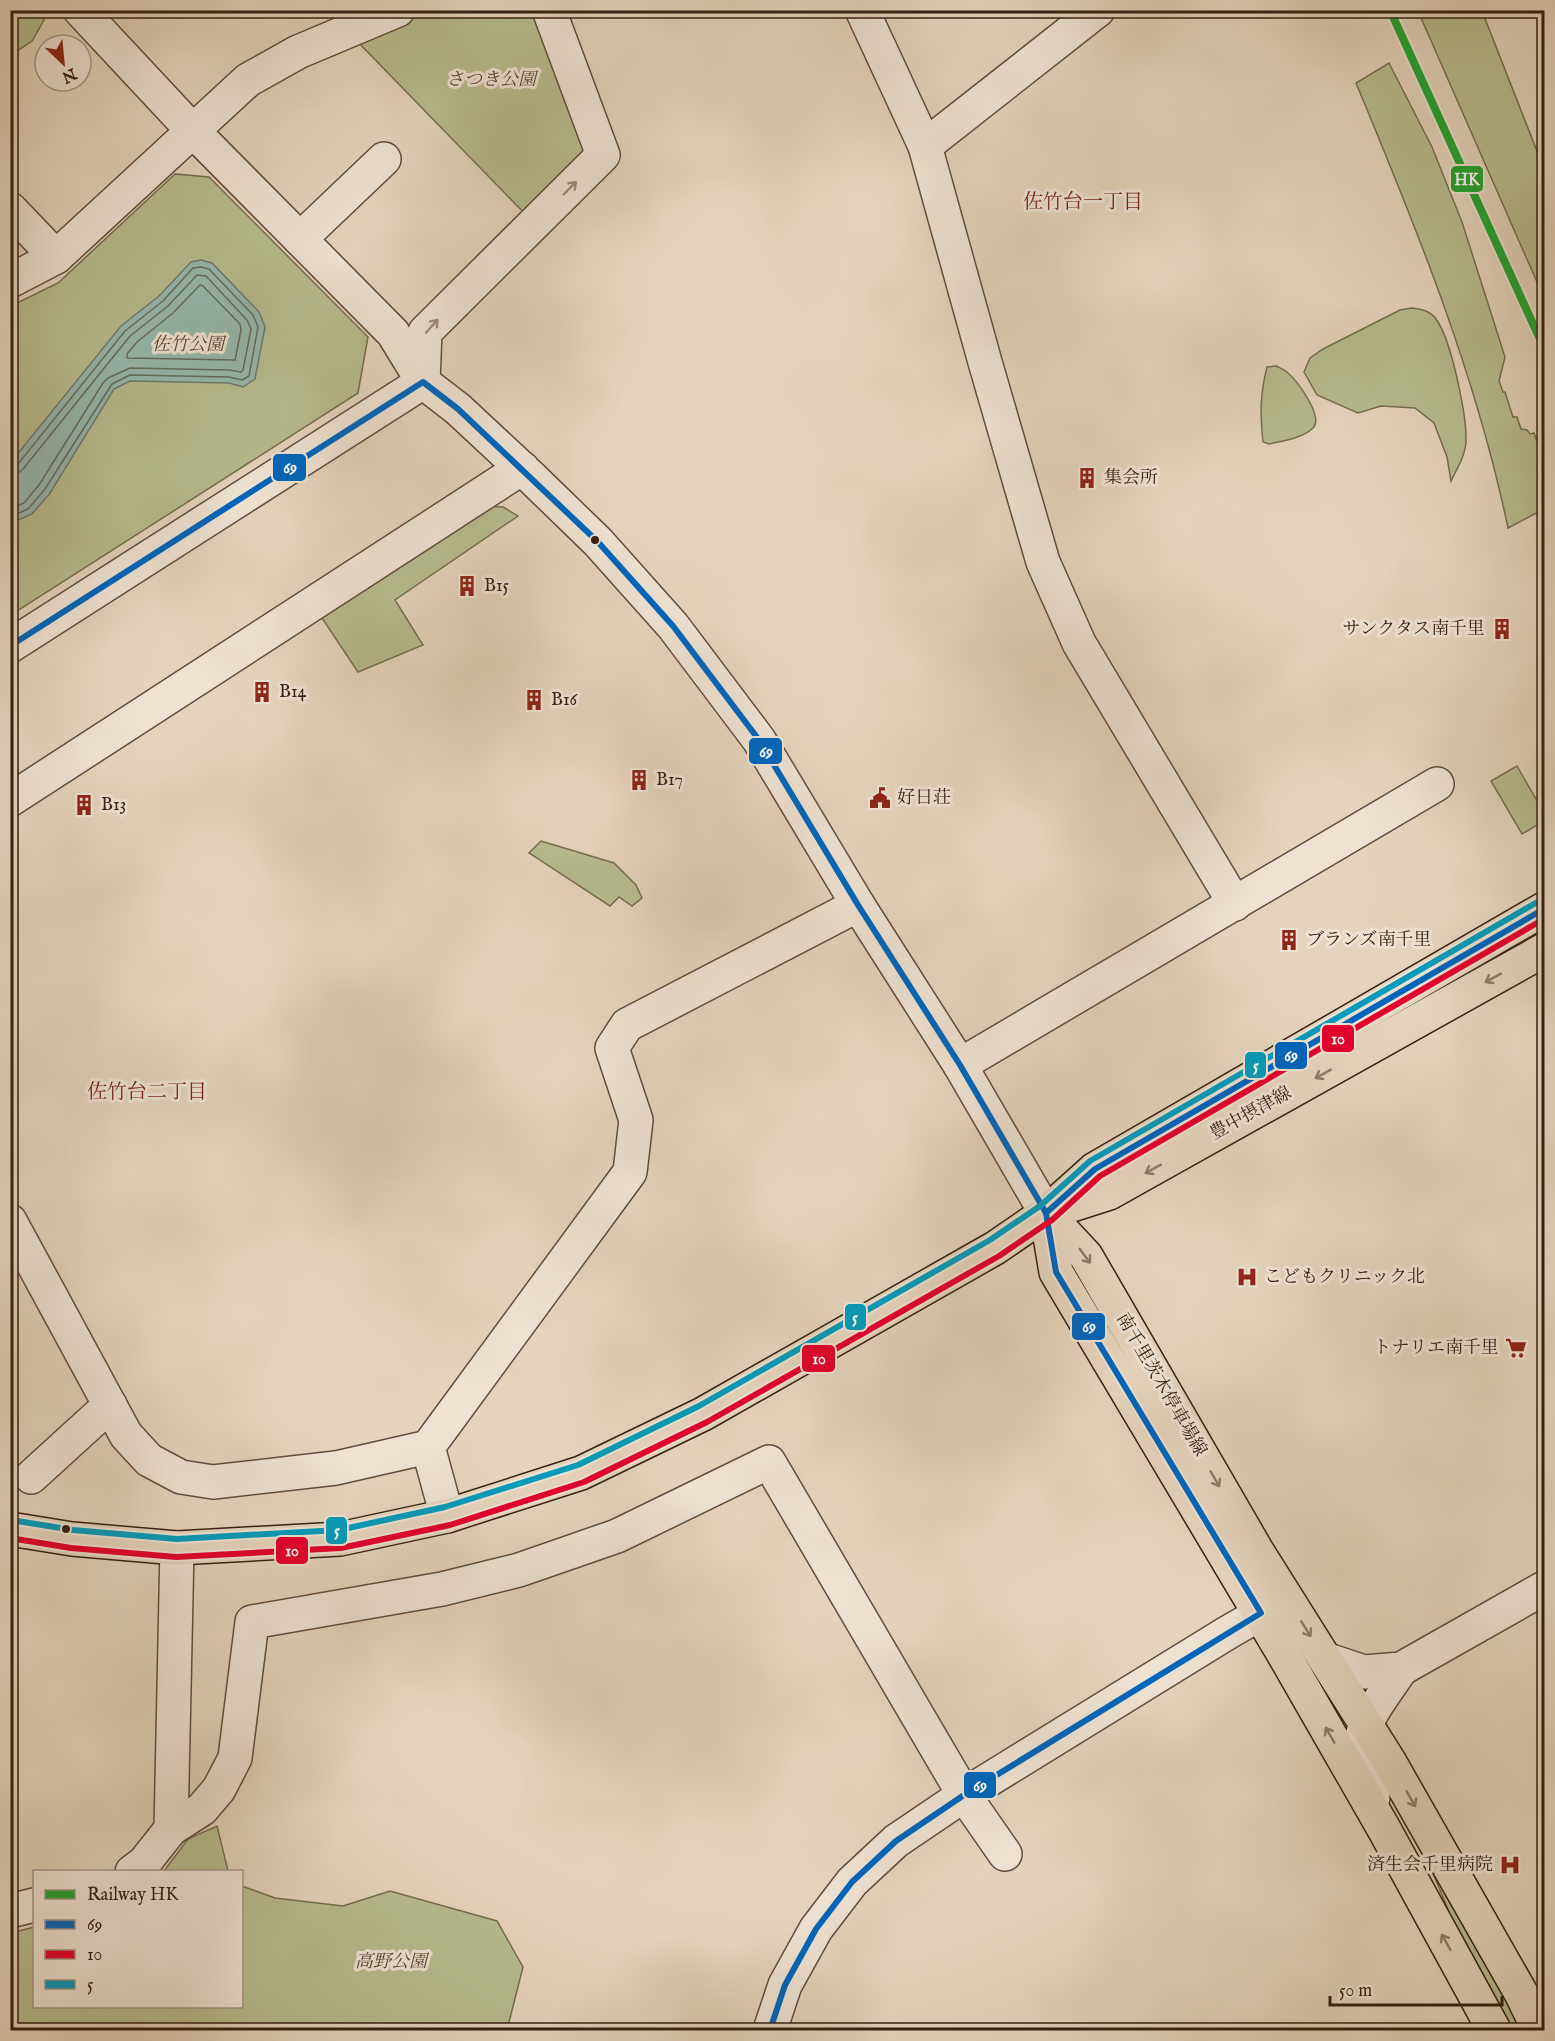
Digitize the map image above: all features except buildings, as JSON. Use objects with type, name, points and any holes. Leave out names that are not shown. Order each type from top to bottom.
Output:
[{"type":"main road","name":"豊中摂津線","points":[[10,1530],[72,1539],[177,1548],[340,1539],[447,1516],[581,1473],[703,1413],[995,1248],[1046,1213],[1095,1169],[1545,909]]},
{"type":"main road","name":"豊中摂津線","points":[[1046,1213],[1109,1193],[1545,950]]},
{"type":"main road","name":"南千里茨木停車場線","points":[[1046,1213],[1086,1256],[1257,1551],[1274,1606],[1383,1829],[1494,2031]]},
{"type":"main road","name":"南千里茨木停車場線","points":[[1274,1606],[1325,1659],[1366,1724],[1521,1993],[1539,2031]]},
{"type":"street","points":[[423,382],[425,332],[603,155],[549,10]]},
{"type":"street","points":[[862,10],[925,146],[985,362],[1050,580],[1078,643],[1235,904]]},
{"type":"street","points":[[925,146],[1098,10]]},
{"type":"street","points":[[85,12],[193,131],[393,333],[423,382],[458,409],[598,542],[673,626],[759,740],[858,905],[960,1065],[1046,1213]]},
{"type":"street","points":[[10,281],[56,257],[248,80],[298,51],[392,12]]},
{"type":"street","points":[[300,239],[384,159]]},
{"type":"street","points":[[10,209],[56,257]]},
{"type":"street","points":[[10,646],[423,382]]},
{"type":"street","points":[[10,800],[522,468]]},
{"type":"street","points":[[960,1065],[1437,784]]},
{"type":"street","points":[[10,1221],[126,1436],[149,1460],[181,1477],[213,1482],[336,1468],[428,1447],[630,1172],[636,1120],[612,1048],[627,1025],[858,905]]},
{"type":"street","points":[[31,1477],[110,1405]]},
{"type":"street","points":[[428,1447],[447,1516]]},
{"type":"street","points":[[135,1870],[144,1863],[171,1829],[202,1809],[219,1789],[235,1758],[252,1622],[442,1589],[519,1570],[617,1536],[768,1462],[964,1795],[1005,1854]]},
{"type":"street","points":[[171,1829],[177,1548]]},
{"type":"street","points":[[1325,1659],[1364,1672],[1401,1669],[1545,1588]]},
{"type":"street","points":[[770,2031],[785,1985],[816,1929],[852,1882],[896,1841],[964,1795],[1274,1606]]},
{"type":"street","points":[[1383,1829],[1365,1776],[1360,1749],[1366,1724],[1401,1669]]},
{"type":"street","points":[[1389,1761],[1384,1715],[1401,1669]]},
{"type":"street","points":[[10,1911],[33,1905]]},
{"type":"green space","points":[[11,10],[39,11],[44,20],[37,33],[33,33],[32,41],[11,55]]},
{"type":"green space","name":"さつき公園","points":[[433,11],[539,11],[592,150],[528,217],[355,39]]},
{"type":"green space","points":[[1418,11],[1482,11],[1544,169],[1544,298]]},
{"type":"green space","points":[[1389,63],[1432,147],[1462,222],[1505,357],[1499,381],[1503,392],[1505,392],[1513,417],[1517,417],[1521,429],[1527,430],[1530,434],[1534,433],[1544,461],[1544,509],[1508,528],[1495,471],[1462,357],[1422,246],[1356,83]]},
{"type":"green space","name":"佐竹公園","points":[[175,174],[209,177],[368,337],[358,393],[11,615],[11,306],[58,283]]},
{"type":"green space","points":[[1411,308],[1426,311],[1438,322],[1458,381],[1466,442],[1451,481],[1447,457],[1434,423],[1415,408],[1381,406],[1358,413],[1317,395],[1304,372],[1310,358],[1323,349],[1400,310]]},
{"type":"green space","points":[[1276,366],[1288,373],[1303,391],[1313,408],[1315,423],[1313,428],[1304,434],[1269,444],[1263,442],[1262,395],[1267,367]]},
{"type":"green space","points":[[486,506],[503,507],[518,516],[395,600],[423,645],[358,672],[320,615]]},
{"type":"green space","points":[[1517,766],[1544,813],[1544,821],[1522,834],[1491,781]]},
{"type":"green space","points":[[541,841],[614,863],[636,885],[642,898],[632,906],[619,897],[610,906],[529,853]]},
{"type":"green space","points":[[217,1826],[228,1870],[165,1870],[188,1839]]},
{"type":"green space","points":[[1420,1842],[1523,2030],[1513,2030],[1451,1917]]},
{"type":"green space","name":"高野公園","points":[[243,1886],[275,1898],[343,1906],[390,1891],[497,1921],[523,1967],[507,2030],[11,2030],[11,1933],[33,1927],[33,2008],[243,2008]]},
{"type":"water","points":[[201,260],[212,263],[259,312],[265,327],[255,379],[243,387],[229,383],[130,381],[114,389],[50,493],[32,514],[11,523],[11,462],[121,326],[159,296],[191,262]]},
{"type":"rail line","name":"HK","points":[[1390,10],[1544,348]]},
{"type":"transit line","name":"69","points":[[10,646],[423,382],[458,409],[598,542],[673,626],[759,740],[858,905],[960,1065],[1046,1213],[1056,1272],[1261,1613],[964,1795],[896,1841],[852,1882],[816,1929],[785,1985],[770,2030]]},
{"type":"transit line","name":"5","points":[[11,1520],[73,1530],[177,1539],[339,1530],[445,1507],[578,1465],[699,1406],[990,1240],[1040,1206],[1090,1161],[1539,901]]},
{"type":"transit line","name":"69","points":[[1046,1213],[1095,1169],[1544,909]]},
{"type":"transit line","name":"10","points":[[10,1538],[71,1548],[176,1557],[341,1548],[450,1525],[584,1482],[707,1422],[999,1256],[1052,1220],[1100,1176],[1544,919]]},
{"type":"place","name":"集会所","points":[[1087,478]]},
{"type":"place","name":"B15","points":[[467,586]]},
{"type":"place","name":"サンクタス南千里","points":[[1502,629]]},
{"type":"place","name":"B14","points":[[262,692]]},
{"type":"place","name":"B16","points":[[534,700]]},
{"type":"place","name":"B17","points":[[639,780]]},
{"type":"place","name":"好日荘","points":[[880,798]]},
{"type":"place","name":"B13","points":[[84,805]]},
{"type":"place","name":"ブランズ南千里","points":[[1289,940]]},
{"type":"place","name":"こどもクリニック北","points":[[1247,1277]]},
{"type":"place","name":"トナリエ南千里","points":[[1516,1348]]},
{"type":"place","name":"済生会千里病院","points":[[1510,1865]]},
{"type":"district","name":"佐竹台一丁目","points":[[1083,202]]},
{"type":"district","name":"佐竹台二丁目","points":[[147,1092]]}]
